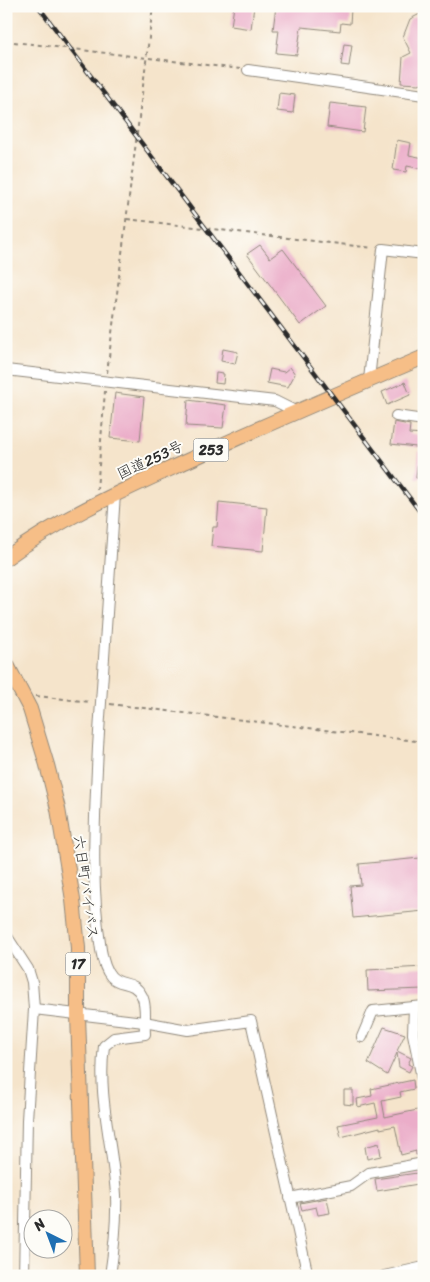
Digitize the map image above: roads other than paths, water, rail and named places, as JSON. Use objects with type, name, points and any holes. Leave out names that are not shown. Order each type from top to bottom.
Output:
[{"type":"highway","name":"国道253号","points":[[6,558],[69,516],[295,412],[424,357]]},
{"type":"highway","name":"六日町バイパス","points":[[6,663],[24,694],[47,765],[58,810],[78,948],[78,1015],[88,1276]]},
{"type":"street","points":[[248,70],[424,95]]},
{"type":"street","points":[[369,380],[383,249],[424,254]]},
{"type":"street","points":[[6,370],[275,401],[295,412]]},
{"type":"street","points":[[396,416],[424,420]]},
{"type":"street","points":[[110,1276],[116,1224],[116,1195],[106,1116],[104,1046],[114,1038],[146,1034],[143,998],[133,986],[116,982],[110,978],[101,951],[94,890],[101,703],[115,494]]},
{"type":"street","points":[[6,935],[28,969],[32,982],[34,1009],[27,1120],[24,1276]]},
{"type":"street","points":[[362,1037],[373,1011],[419,1006],[413,1034],[424,1088]]},
{"type":"street","points":[[34,1009],[144,1022],[188,1030],[251,1021],[308,1276]]},
{"type":"street","points":[[290,1198],[351,1186],[369,1172],[424,1163]]},
{"type":"street","points":[[384,1276],[424,1267]]},
{"type":"railway","points":[[38,6],[424,517]]}]
